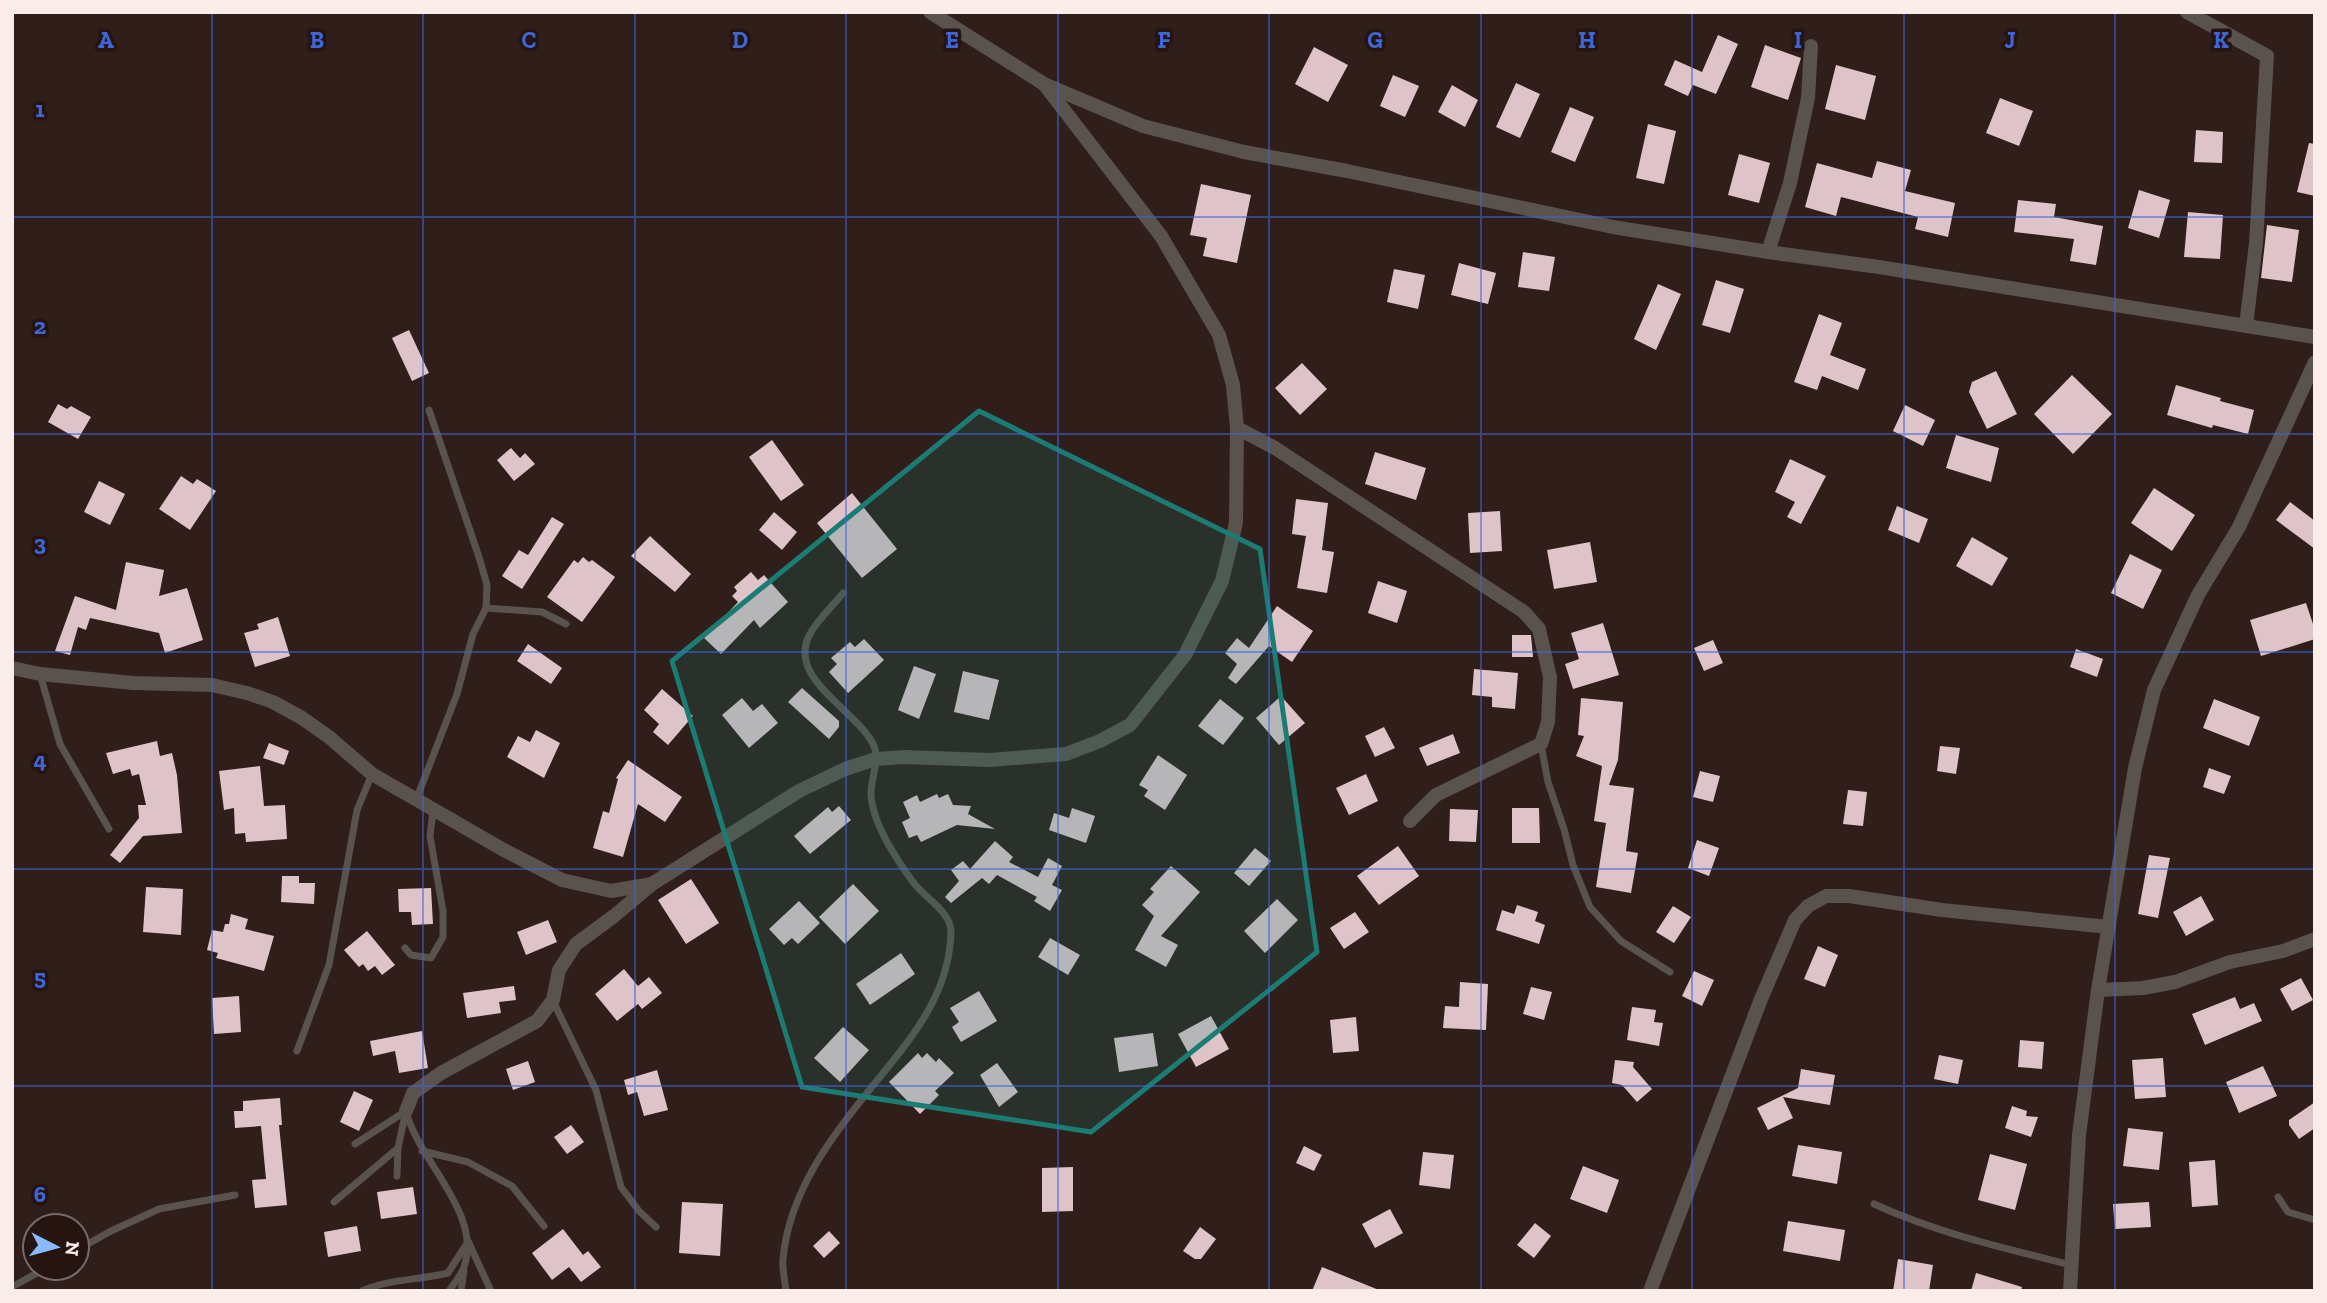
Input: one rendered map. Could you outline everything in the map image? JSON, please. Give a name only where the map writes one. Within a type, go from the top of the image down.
[{"type":"street","points":[[930,12],[1044,84],[1143,126],[1244,152],[1613,227],[2315,337]]},
{"type":"street","points":[[2187,12],[2267,56],[2256,243],[2246,326]]},
{"type":"street","points":[[1768,252],[1790,183],[1808,98],[1811,46]]},
{"type":"street","points":[[406,1111],[413,1093],[441,1073],[537,1021],[553,1000],[559,971],[576,944],[652,884],[799,791],[845,769],[876,759],[904,757],[989,760],[1066,754],[1100,741],[1130,725],[1185,655],[1222,581],[1236,523],[1237,428],[1233,385],[1219,335],[1161,236],[1044,84]]},
{"type":"street","points":[[2070,1291],[2079,1135],[2098,990],[2135,768],[2154,690],[2199,595],[2239,527],[2315,362]]},
{"type":"street","points":[[1237,428],[1275,448],[1476,578],[1524,612],[1539,629],[1550,677],[1548,722],[1541,744],[1436,795],[1410,821]]},
{"type":"street","points":[[12,668],[40,674],[133,683],[212,685],[247,693],[273,702],[302,718],[372,774],[415,801],[562,880],[611,891],[652,884]]},
{"type":"street","points":[[1650,1291],[1761,999],[1795,920],[1808,906],[1826,896],[1849,896],[1942,911],[2109,928]]},
{"type":"street","points":[[2098,990],[2143,988],[2175,982],[2230,962],[2283,951],[2315,939]]},
{"type":"lane","points":[[415,801],[457,694],[473,634],[486,608],[487,585],[480,557],[429,410]]},
{"type":"lane","points":[[786,1291],[783,1262],[796,1200],[821,1153],[868,1090],[916,1033],[934,1001],[948,961],[951,928],[944,915],[914,884],[875,817],[871,796],[876,759],[874,746],[844,709],[824,692],[808,670],[805,650],[810,634],[843,593]]},
{"type":"lane","points":[[486,608],[542,612],[566,624]]},
{"type":"lane","points":[[40,674],[60,744],[109,829]]},
{"type":"lane","points":[[1541,744],[1548,782],[1573,865],[1590,907],[1621,941],[1670,972]]},
{"type":"lane","points":[[297,1051],[329,965],[357,810],[372,774]]},
{"type":"lane","points":[[405,948],[411,956],[431,958],[443,937],[443,911],[430,835],[433,811]]},
{"type":"lane","points":[[553,1000],[596,1090],[621,1187],[639,1211],[656,1227]]},
{"type":"lane","points":[[355,1144],[406,1111]]},
{"type":"lane","points":[[397,1176],[398,1148],[406,1111]]},
{"type":"lane","points":[[406,1111],[410,1127],[422,1151],[440,1175],[460,1215],[468,1241],[492,1291]]},
{"type":"lane","points":[[334,1202],[398,1148]]},
{"type":"lane","points":[[422,1151],[468,1162],[512,1186],[544,1226]]},
{"type":"lane","points":[[91,1242],[159,1209],[234,1195]]},
{"type":"lane","points":[[2278,1198],[2288,1212],[2315,1220]]},
{"type":"lane","points":[[1874,1204],[1915,1223],[1963,1238],[2071,1265]]},
{"type":"lane","points":[[362,1291],[381,1282],[416,1280],[448,1273],[468,1241]]},
{"type":"lane","points":[[449,1291],[464,1268],[468,1241]]},
{"type":"lane","points":[[461,1291],[468,1241]]},
{"type":"highlighted area","points":[[979,411],[1260,549],[1317,952],[1091,1132],[802,1087],[672,661]]},
{"type":"building","points":[[1718,35],[1738,44],[1716,94],[1693,85],[1688,96],[1664,85],[1675,60],[1702,72]]},
{"type":"building","points":[[1765,45],[1801,58],[1788,100],[1751,87]]},
{"type":"building","points":[[1314,47],[1348,65],[1328,102],[1295,84]]},
{"type":"building","points":[[1836,65],[1876,76],[1865,120],[1825,109]]},
{"type":"building","points":[[1393,75],[1419,86],[1405,117],[1380,106]]},
{"type":"building","points":[[1516,83],[1540,94],[1520,138],[1496,127]]},
{"type":"building","points":[[1452,85],[1478,100],[1465,127],[1438,112]]},
{"type":"building","points":[[2000,98],[2033,111],[2019,146],[1986,133]]},
{"type":"building","points":[[1570,107],[1594,117],[1575,162],[1551,152]]},
{"type":"building","points":[[1648,124],[1676,131],[1664,184],[1636,178]]},
{"type":"building","points":[[2196,130],[2223,132],[2222,163],[2194,162]]},
{"type":"building","points":[[2309,143],[2315,144],[2315,196],[2297,192]]},
{"type":"building","points":[[1739,154],[1770,163],[1759,203],[1728,195]]},
{"type":"building","points":[[1877,161],[1911,170],[1905,191],[1955,203],[1948,237],[1915,229],[1918,217],[1841,197],[1836,216],[1805,207],[1817,163],[1872,178]]},
{"type":"building","points":[[1201,184],[1251,195],[1237,263],[1203,256],[1207,238],[1190,235]]},
{"type":"building","points":[[2139,190],[2170,200],[2159,238],[2128,228]]},
{"type":"building","points":[[2018,200],[2056,204],[2054,217],[2103,226],[2096,265],[2070,261],[2074,239],[2014,232]]},
{"type":"building","points":[[2188,212],[2223,215],[2220,259],[2184,257]]},
{"type":"building","points":[[2267,225],[2299,230],[2292,282],[2261,278]]},
{"type":"building","points":[[1523,252],[1555,257],[1549,291],[1518,287]]},
{"type":"building","points":[[1459,263],[1496,273],[1488,304],[1451,295]]},
{"type":"building","points":[[1394,269],[1425,275],[1418,309],[1387,302]]},
{"type":"building","points":[[1716,280],[1744,289],[1730,333],[1702,325]]},
{"type":"building","points":[[1658,284],[1681,294],[1656,350],[1634,339]]},
{"type":"building","points":[[1819,314],[1842,323],[1830,355],[1866,369],[1858,390],[1822,376],[1817,390],[1794,382]]},
{"type":"building","points":[[409,330],[429,373],[412,381],[392,338]]},
{"type":"building","points":[[1302,363],[1327,389],[1300,415],[1275,388]]},
{"type":"building","points":[[1996,371],[2017,414],[1987,429],[1969,392],[1972,382]]},
{"type":"building","points":[[2072,375],[2112,414],[2073,454],[2034,414]]},
{"type":"building","points":[[2176,385],[2254,410],[2248,434],[2213,425],[2212,428],[2167,415]]},
{"type":"building","points":[[58,404],[67,409],[71,406],[91,417],[78,439],[48,422]]},
{"type":"building","points":[[1905,405],[1935,420],[1923,446],[1893,431]]},
{"type":"building","points":[[1956,435],[1999,448],[1991,482],[1946,468]]},
{"type":"building","points":[[772,440],[804,485],[781,501],[749,457]]},
{"type":"building","points":[[511,448],[520,458],[525,453],[535,464],[514,481],[497,460]]},
{"type":"building","points":[[1375,452],[1426,468],[1416,500],[1365,484]]},
{"type":"building","points":[[1790,459],[1826,476],[1801,524],[1787,517],[1795,502],[1775,492]]},
{"type":"building","points":[[181,476],[193,484],[197,479],[216,491],[190,530],[159,509]]},
{"type":"building","points":[[99,481],[125,494],[110,525],[84,512]]},
{"type":"building","points":[[2154,488],[2195,515],[2172,551],[2131,523]]},
{"type":"building","points":[[852,493],[897,549],[862,578],[817,523]]},
{"type":"building","points":[[1296,499],[1328,503],[1322,550],[1334,552],[1327,593],[1297,588],[1306,536],[1292,534]]},
{"type":"building","points":[[2290,502],[2315,521],[2315,549],[2276,520]]},
{"type":"building","points":[[1897,506],[1928,519],[1919,543],[1888,530]]},
{"type":"building","points":[[1500,511],[1502,551],[1470,553],[1468,513]]},
{"type":"building","points":[[774,512],[797,532],[782,550],[759,530]]},
{"type":"building","points":[[552,517],[564,524],[522,589],[502,576],[519,550],[528,555]]},
{"type":"building","points":[[650,536],[691,574],[675,592],[631,556]]},
{"type":"building","points":[[1972,537],[2008,558],[1992,586],[1956,566]]},
{"type":"building","points":[[1590,542],[1597,582],[1554,589],[1547,550]]},
{"type":"building","points":[[2130,554],[2162,570],[2143,609],[2111,593]]},
{"type":"building","points":[[583,557],[589,562],[592,560],[615,577],[582,622],[547,597],[574,560],[578,563]]},
{"type":"building","points":[[126,562],[164,570],[159,596],[187,588],[203,640],[165,653],[159,633],[90,618],[86,630],[78,627],[70,655],[55,651],[75,596],[116,610]]},
{"type":"building","points":[[751,572],[758,580],[764,575],[788,602],[760,628],[754,620],[721,654],[704,638],[738,602],[732,596],[737,591],[734,587]]},
{"type":"building","points":[[1378,581],[1407,591],[1397,623],[1368,613]]},
{"type":"building","points":[[2306,603],[2315,630],[2315,639],[2261,656],[2250,620]]},
{"type":"building","points":[[1277,606],[1313,631],[1292,662],[1269,646],[1236,684],[1228,678],[1237,664],[1225,653],[1237,638],[1249,648]]},
{"type":"building","points":[[278,617],[290,656],[255,667],[244,633],[259,629],[257,624]]},
{"type":"building","points":[[1603,623],[1619,675],[1573,689],[1565,664],[1579,659],[1571,633]]},
{"type":"building","points":[[1512,635],[1531,635],[1533,657],[1512,657]]},
{"type":"building","points":[[864,639],[884,660],[848,693],[829,672],[837,664],[831,658],[850,642],[855,647]]},
{"type":"building","points":[[1713,640],[1723,663],[1704,671],[1694,648]]},
{"type":"building","points":[[528,644],[562,668],[551,684],[517,661]]},
{"type":"building","points":[[2076,649],[2103,659],[2097,677],[2070,667]]},
{"type":"building","points":[[914,666],[936,674],[919,719],[898,710]]},
{"type":"building","points":[[1474,669],[1518,673],[1515,709],[1492,707],[1492,697],[1472,695]]},
{"type":"building","points":[[963,671],[999,680],[989,720],[954,712]]},
{"type":"building","points":[[802,688],[839,721],[839,727],[829,739],[788,702]]},
{"type":"building","points":[[662,689],[693,716],[668,745],[653,732],[659,724],[644,710]]},
{"type":"building","points":[[1281,696],[1305,723],[1279,745],[1256,718]]},
{"type":"building","points":[[742,698],[753,711],[762,704],[778,723],[749,748],[722,715]]},
{"type":"building","points":[[1581,698],[1623,702],[1618,760],[1609,785],[1634,788],[1626,851],[1638,853],[1631,893],[1596,887],[1606,823],[1594,821],[1602,766],[1576,756],[1584,736],[1578,735]]},
{"type":"building","points":[[1220,699],[1244,718],[1223,745],[1198,726]]},
{"type":"building","points":[[2214,699],[2260,717],[2249,746],[2203,728]]},
{"type":"building","points":[[1384,727],[1395,748],[1375,757],[1365,736]]},
{"type":"building","points":[[536,730],[560,743],[544,778],[507,757],[518,736],[530,742]]},
{"type":"building","points":[[1453,734],[1460,753],[1427,766],[1419,748]]},
{"type":"building","points":[[157,741],[160,756],[172,753],[177,775],[182,833],[143,836],[120,863],[110,855],[139,818],[138,805],[146,805],[139,774],[132,776],[130,769],[113,774],[106,753]]},
{"type":"building","points":[[269,743],[289,751],[284,765],[263,758]]},
{"type":"building","points":[[1940,746],[1960,748],[1956,774],[1937,771]]},
{"type":"building","points":[[1158,755],[1187,775],[1165,810],[1144,796],[1148,790],[1139,785]]},
{"type":"building","points":[[628,760],[682,797],[665,822],[638,804],[623,857],[593,848],[603,811],[609,813],[618,779],[616,778]]},
{"type":"building","points":[[260,766],[264,806],[285,805],[287,839],[246,842],[245,833],[235,834],[234,808],[224,810],[219,771]]},
{"type":"building","points":[[2209,768],[2231,776],[2224,794],[2203,787]]},
{"type":"building","points":[[1700,771],[1720,776],[1713,802],[1693,797]]},
{"type":"building","points":[[1366,774],[1378,801],[1349,815],[1336,788]]},
{"type":"building","points":[[1848,790],[1867,792],[1863,826],[1843,824]]},
{"type":"building","points":[[937,794],[939,798],[948,794],[953,805],[971,806],[968,814],[995,829],[957,825],[921,842],[917,835],[909,838],[902,822],[910,818],[903,802],[917,795],[920,802]]},
{"type":"building","points":[[839,806],[851,820],[810,854],[794,836],[828,807],[832,812]]},
{"type":"building","points":[[1072,808],[1095,816],[1086,843],[1049,830],[1054,813],[1069,818]]},
{"type":"building","points":[[1512,808],[1539,808],[1540,843],[1512,843]]},
{"type":"building","points":[[1450,809],[1478,810],[1476,842],[1449,841]]},
{"type":"building","points":[[1697,840],[1719,848],[1709,876],[1688,868]]},
{"type":"building","points":[[995,841],[1013,857],[1009,862],[1038,877],[1048,858],[1062,866],[1052,885],[1062,890],[1050,911],[1034,901],[1037,897],[997,875],[989,884],[982,878],[951,903],[945,897],[959,881],[951,870],[963,861],[970,869]]},
{"type":"building","points":[[1398,846],[1419,876],[1379,905],[1357,876]]},
{"type":"building","points":[[1255,848],[1271,861],[1249,886],[1234,873]]},
{"type":"building","points":[[2149,855],[2170,858],[2158,918],[2138,914]]},
{"type":"building","points":[[1171,866],[1200,892],[1161,936],[1178,945],[1166,967],[1135,950],[1154,916],[1142,905],[1154,892],[1150,889]]},
{"type":"building","points":[[282,876],[299,876],[299,883],[315,883],[314,904],[281,902]]},
{"type":"building","points":[[691,879],[719,923],[686,944],[658,900]]},
{"type":"building","points":[[853,884],[879,911],[845,944],[819,917]]},
{"type":"building","points":[[146,887],[183,889],[181,935],[143,932]]},
{"type":"building","points":[[431,888],[433,924],[412,925],[411,912],[399,912],[398,889]]},
{"type":"building","points":[[2201,896],[2214,920],[2186,936],[2173,912]]},
{"type":"building","points":[[1277,899],[1298,920],[1265,953],[1244,931]]},
{"type":"building","points":[[799,901],[820,923],[798,944],[792,938],[784,945],[769,929]]},
{"type":"building","points":[[1517,905],[1538,912],[1535,921],[1545,925],[1539,944],[1496,930],[1502,910],[1514,914]]},
{"type":"building","points":[[1673,906],[1691,917],[1674,943],[1656,932]]},
{"type":"building","points":[[1355,912],[1369,932],[1344,949],[1330,928]]},
{"type":"building","points":[[231,914],[248,919],[245,929],[274,936],[264,971],[216,958],[218,953],[207,950],[212,930],[223,932],[225,924],[229,924]]},
{"type":"building","points":[[548,920],[557,942],[526,955],[517,932]]},
{"type":"building","points":[[367,931],[395,965],[382,975],[375,966],[368,971],[363,964],[359,967],[344,950]]},
{"type":"building","points":[[1050,938],[1080,955],[1068,975],[1038,957]]},
{"type":"building","points":[[1818,946],[1838,955],[1825,987],[1804,979]]},
{"type":"building","points":[[901,953],[915,974],[870,1005],[856,984]]},
{"type":"building","points":[[624,969],[638,986],[649,977],[662,993],[642,1009],[638,1004],[617,1021],[595,994]]},
{"type":"building","points":[[1694,971],[1714,980],[1702,1006],[1682,996]]},
{"type":"building","points":[[2301,978],[2313,1000],[2292,1011],[2280,989]]},
{"type":"building","points":[[1460,982],[1488,984],[1486,1030],[1443,1028],[1445,1006],[1459,1007]]},
{"type":"building","points":[[514,986],[516,1000],[499,1002],[501,1013],[467,1018],[463,993]]},
{"type":"building","points":[[1531,987],[1552,992],[1544,1020],[1523,1014]]},
{"type":"building","points":[[979,991],[997,1021],[961,1042],[952,1027],[959,1022],[950,1008]]},
{"type":"building","points":[[239,996],[241,1032],[214,1034],[212,998]]},
{"type":"building","points":[[2235,997],[2240,1009],[2254,1003],[2262,1021],[2205,1045],[2192,1014]]},
{"type":"building","points":[[1632,1007],[1656,1010],[1654,1022],[1663,1023],[1659,1046],[1627,1040]]},
{"type":"building","points":[[1211,1016],[1229,1049],[1196,1067],[1178,1034]]},
{"type":"building","points":[[1356,1017],[1359,1051],[1333,1053],[1330,1020]]},
{"type":"building","points":[[843,1027],[869,1050],[840,1082],[814,1058]]},
{"type":"building","points":[[422,1031],[428,1068],[399,1073],[395,1051],[373,1056],[370,1041]]},
{"type":"building","points":[[1153,1033],[1158,1066],[1119,1072],[1114,1038]]},
{"type":"building","points":[[2020,1040],[2044,1042],[2042,1069],[2018,1067]]},
{"type":"building","points":[[918,1053],[922,1058],[927,1053],[936,1062],[939,1058],[954,1073],[935,1091],[939,1095],[920,1114],[889,1082]]},
{"type":"building","points":[[1939,1055],[1963,1060],[1958,1084],[1934,1079]]},
{"type":"building","points":[[2163,1058],[2166,1097],[2135,1099],[2132,1060]]},
{"type":"building","points":[[1615,1060],[1634,1062],[1633,1067],[1652,1089],[1637,1102],[1622,1085],[1612,1083]]},
{"type":"building","points":[[528,1061],[535,1082],[513,1090],[506,1069]]},
{"type":"building","points":[[997,1063],[1018,1092],[999,1107],[980,1075]]},
{"type":"building","points":[[2263,1066],[2277,1096],[2239,1113],[2226,1082]]},
{"type":"building","points":[[1801,1069],[1835,1075],[1830,1105],[1783,1097],[1793,1118],[1768,1130],[1757,1108],[1798,1088]]},
{"type":"building","points":[[657,1070],[668,1110],[644,1116],[637,1092],[628,1095],[624,1080]]},
{"type":"building","points":[[354,1091],[373,1100],[359,1131],[340,1122]]},
{"type":"building","points":[[280,1098],[282,1125],[279,1125],[287,1205],[255,1208],[252,1180],[266,1179],[261,1126],[235,1128],[234,1111],[243,1111],[243,1101]]},
{"type":"building","points":[[2315,1102],[2315,1128],[2299,1139],[2289,1125],[2289,1120]]},
{"type":"building","points":[[2012,1106],[2027,1111],[2026,1116],[2038,1117],[2031,1137],[2005,1128]]},
{"type":"building","points":[[571,1125],[584,1142],[567,1154],[554,1137]]},
{"type":"building","points":[[2128,1128],[2163,1132],[2159,1170],[2123,1166]]},
{"type":"building","points":[[1798,1145],[1842,1152],[1837,1184],[1792,1176]]},
{"type":"building","points":[[1304,1146],[1322,1155],[1314,1171],[1296,1163]]},
{"type":"building","points":[[1423,1152],[1454,1155],[1450,1189],[1419,1185]]},
{"type":"building","points":[[1990,1154],[2027,1164],[2015,1210],[1978,1200]]},
{"type":"building","points":[[2215,1160],[2218,1205],[2192,1207],[2189,1162]]},
{"type":"building","points":[[1583,1166],[1619,1180],[1607,1213],[1570,1199]]},
{"type":"building","points":[[1073,1167],[1073,1211],[1042,1212],[1042,1168]]},
{"type":"building","points":[[413,1187],[417,1214],[381,1219],[377,1192]]},
{"type":"building","points":[[682,1202],[723,1204],[720,1256],[679,1253]]},
{"type":"building","points":[[2149,1202],[2151,1227],[2115,1229],[2113,1204]]},
{"type":"building","points":[[1390,1209],[1403,1233],[1375,1248],[1362,1224]]},
{"type":"building","points":[[1788,1221],[1845,1230],[1840,1261],[1783,1251]]},
{"type":"building","points":[[1535,1223],[1551,1236],[1534,1258],[1517,1245]]},
{"type":"building","points":[[357,1226],[361,1251],[328,1257],[324,1232]]},
{"type":"building","points":[[1200,1227],[1216,1239],[1201,1259],[1195,1259],[1183,1251]]},
{"type":"building","points":[[563,1229],[583,1255],[588,1251],[601,1267],[581,1282],[569,1267],[552,1280],[532,1253]]},
{"type":"building","points":[[829,1231],[840,1243],[824,1258],[813,1246]]},
{"type":"building","points":[[1898,1259],[1933,1265],[1929,1291],[1893,1291]]},
{"type":"building","points":[[1322,1267],[1379,1290],[1379,1291],[1312,1291]]},
{"type":"building","points":[[1976,1273],[2022,1287],[2021,1291],[1971,1291]]}]
